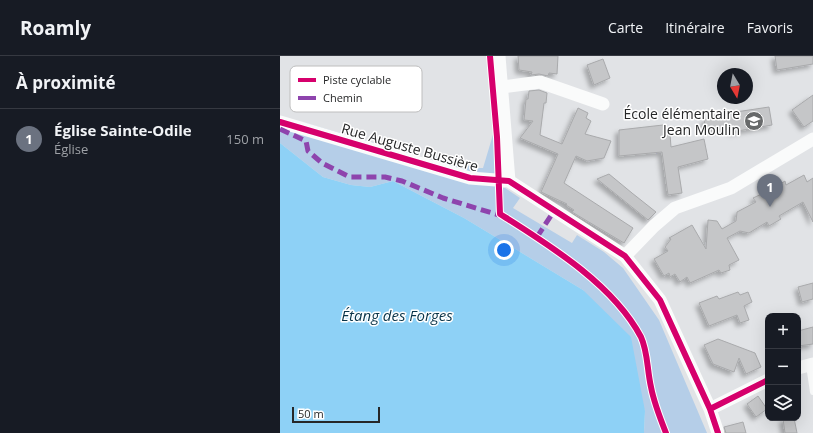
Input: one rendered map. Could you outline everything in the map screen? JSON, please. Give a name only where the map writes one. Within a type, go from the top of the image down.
[{"type":"street","points":[[499,56],[508,181]]},
{"type":"street","points":[[502,86],[540,82],[603,104]]},
{"type":"street","name":"Rue Auguste Bussière","points":[[280,122],[470,178],[508,181],[625,256],[660,300],[710,409],[718,433]]},
{"type":"street","points":[[625,256],[654,226],[675,208],[731,188],[813,139]]},
{"type":"street","points":[[710,409],[765,382]]},
{"type":"lane","points":[[806,366],[813,392]]},
{"type":"shaded area","points":[[280,118],[309,124],[410,153],[409,155],[431,162],[433,156],[477,168],[483,168],[495,128],[495,188],[505,188],[520,198],[513,208],[572,243],[577,235],[604,252],[623,268],[659,320],[707,433],[644,433],[645,411],[583,290],[464,218],[393,181],[370,187],[351,185],[323,177],[280,143]]},
{"type":"water","name":"Étang des Forges","points":[[280,143],[323,177],[351,185],[370,187],[393,181],[464,218],[583,290],[631,337],[645,411],[644,433],[280,433]]},
{"type":"building","points":[[518,56],[558,56],[557,74],[549,73],[548,76],[539,74],[531,75],[532,72],[519,70]]},
{"type":"building","points":[[775,56],[813,56],[813,64],[777,70]]},
{"type":"building","points":[[603,59],[610,78],[594,85],[587,65]]},
{"type":"building","points":[[539,90],[547,93],[546,103],[544,103],[540,135],[562,144],[578,108],[588,113],[586,118],[591,121],[585,134],[611,141],[604,158],[587,161],[576,156],[564,183],[633,228],[624,243],[572,212],[574,210],[566,205],[567,204],[541,192],[558,154],[520,138],[533,121],[524,120],[526,99],[528,99],[529,91]]},
{"type":"building","points":[[813,95],[813,121],[804,127],[792,110]]},
{"type":"building","points":[[769,107],[772,125],[732,132],[731,127],[706,129],[704,120],[710,119],[709,116]]},
{"type":"building","points":[[663,125],[664,135],[670,134],[671,147],[704,139],[708,159],[678,167],[682,193],[668,195],[662,152],[619,156],[619,130]]},
{"type":"building","points":[[609,174],[656,212],[648,220],[597,179]]},
{"type":"building","points":[[804,175],[807,182],[813,178],[813,222],[803,202],[779,216],[781,219],[769,226],[767,222],[749,233],[740,231],[727,238],[739,260],[729,265],[730,270],[721,273],[719,270],[690,283],[687,277],[680,282],[675,274],[670,277],[669,273],[664,276],[654,259],[668,251],[665,247],[671,239],[669,238],[692,225],[706,249],[708,220],[717,221],[722,229],[736,221],[737,212],[756,202],[753,198],[766,193],[785,181],[786,185]]},
{"type":"building","points":[[813,283],[813,299],[802,302],[798,287]]},
{"type":"building","points":[[738,292],[740,295],[748,292],[752,302],[744,306],[749,320],[740,323],[737,315],[709,326],[699,303],[717,296],[719,299]]},
{"type":"building","points":[[813,327],[813,344],[801,346],[801,330]]},
{"type":"building","points":[[718,339],[755,353],[761,367],[746,374],[739,358],[734,372],[713,364],[704,345]]},
{"type":"building","points":[[758,396],[765,406],[765,410],[756,417],[747,404]]},
{"type":"building","points":[[783,421],[795,421],[797,433],[785,433]]},
{"type":"building","points":[[743,422],[746,433],[726,433],[724,427]]},
{"type":"marked path","points":[[280,129],[306,141],[308,151],[322,163],[350,177],[385,177],[402,181],[443,198],[502,216]]},
{"type":"marked path","points":[[537,237],[554,211]]},
{"type":"cycle path","points":[[490,56],[497,137],[500,214],[539,239],[578,267],[597,283],[629,318],[643,343],[652,393],[666,433]]},
{"type":"cycle path","points":[[280,122],[470,178],[509,181],[625,256],[660,300],[710,409],[718,433]]},
{"type":"cycle path","points":[[710,409],[765,382]]},
{"type":"place","name":"École élémentaire Jean Moulin","points":[[754,121]]},
{"type":"place","name":"Église Sainte-Odile","points":[[770,207]]}]
